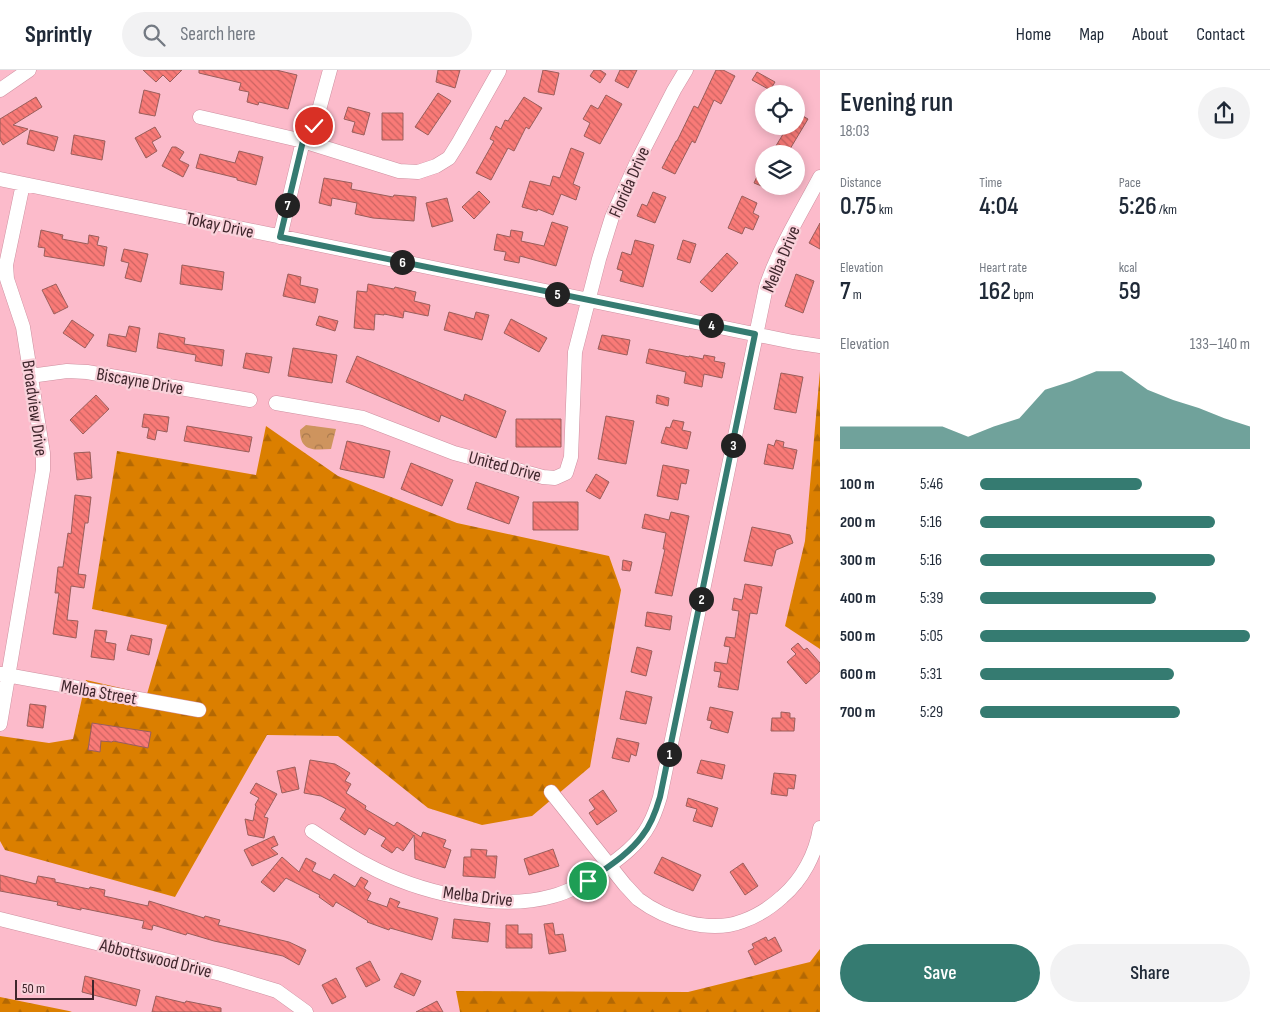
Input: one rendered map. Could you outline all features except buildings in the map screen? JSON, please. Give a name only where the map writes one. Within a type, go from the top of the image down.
[{"type":"street","points":[[0,90],[29,70]]},
{"type":"street","points":[[280,237],[303,141],[314,126],[330,70]]},
{"type":"street","name":"Florida Drive","points":[[589,300],[599,259],[620,197],[686,70]]},
{"type":"street","points":[[200,117],[303,141],[398,171],[418,172],[436,166],[449,158],[499,71]]},
{"type":"street","name":"Melba Drive","points":[[312,831],[367,865],[403,882],[468,898],[507,902],[532,901],[571,890],[588,881],[610,865],[642,837],[660,797],[766,287],[782,249],[820,177]]},
{"type":"street","name":"Tokay Drive","points":[[0,179],[820,346]]},
{"type":"street","name":"Broadview Drive","points":[[0,724],[4,675],[43,470],[43,453],[23,327],[6,279],[6,265],[23,184]]},
{"type":"street","name":"United Drive","points":[[276,403],[363,418],[454,453],[543,477],[555,478],[566,473],[571,457],[576,352],[589,300]]},
{"type":"street","name":"Biscayne Drive","points":[[30,376],[67,371],[87,372],[250,400]]},
{"type":"street","name":"Melba Street","points":[[4,675],[199,710]]},
{"type":"street","points":[[552,792],[637,898],[669,917],[706,926],[742,922],[773,905],[800,878],[815,848],[820,828]]},
{"type":"street","name":"Abbottswood Drive","points":[[0,919],[222,974],[277,991],[306,1012]]},
{"type":"green space","points":[[820,371],[820,649],[785,626],[805,541]]},
{"type":"green space","points":[[306,425],[336,429],[331,449],[319,450],[305,446],[302,442],[300,430]]},
{"type":"green space","points":[[266,426],[338,476],[457,523],[609,556],[621,590],[590,767],[532,816],[482,825],[428,808],[338,736],[267,735],[175,897],[5,850],[0,841],[0,736],[49,743],[73,739],[86,680],[147,694],[167,625],[92,609],[117,451],[256,475]]},
{"type":"green space","points":[[820,949],[820,1012],[460,1012],[456,991],[688,992],[810,962]]},
{"type":"green space","points":[[0,997],[69,1011],[72,1012],[0,1012]]},
{"type":"route","points":[[314,126],[303,141],[280,237],[755,334],[660,797],[656,810],[642,837],[631,848],[588,881]]}]
